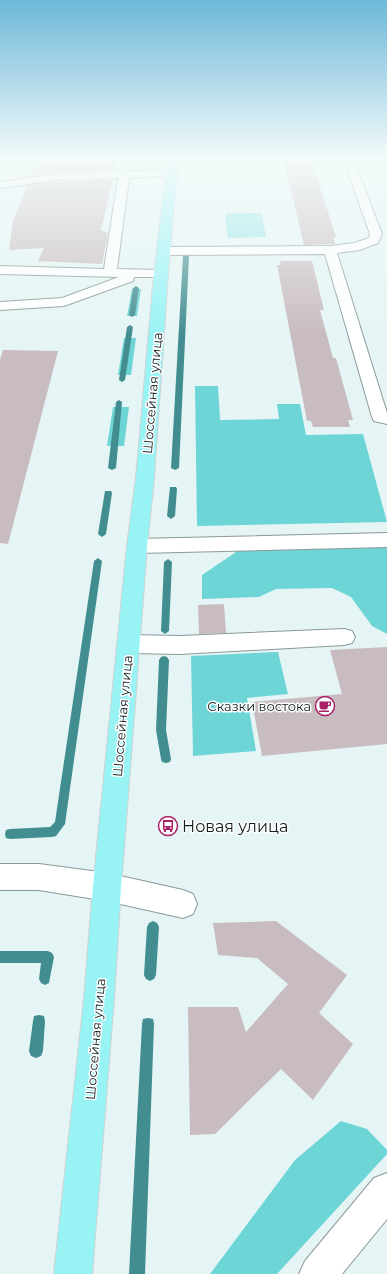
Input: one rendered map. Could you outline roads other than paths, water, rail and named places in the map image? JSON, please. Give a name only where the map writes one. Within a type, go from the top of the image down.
[{"type":"main road","name":"Шоссейная улица","points":[[73,1274],[99,999],[128,644],[146,463],[156,266],[164,217]]},
{"type":"street","points":[[110,273],[118,217]]},
{"type":"street","points":[[0,270],[110,273],[156,266],[356,247],[374,240],[376,234],[370,217]]},
{"type":"street","points":[[330,250],[380,417],[387,419]]},
{"type":"street","points":[[0,306],[64,302],[156,266]]},
{"type":"street","points":[[137,546],[387,540]]},
{"type":"street","points":[[128,644],[180,644],[344,637]]},
{"type":"street","points":[[0,877],[39,877],[107,887],[183,904]]},
{"type":"street","points":[[318,1274],[387,1191]]},
{"type":"waterway","points":[[175,468],[186,256]]},
{"type":"waterway","points":[[132,315],[136,288]]},
{"type":"waterway","points":[[122,380],[130,327]]},
{"type":"waterway","points":[[112,468],[119,402]]},
{"type":"waterway","points":[[171,516],[173,489]]},
{"type":"waterway","points":[[102,534],[108,493]]},
{"type":"waterway","points":[[10,834],[52,832],[60,824],[98,561]]},
{"type":"waterway","points":[[165,631],[168,562]]},
{"type":"waterway","points":[[164,660],[161,730],[166,759]]},
{"type":"waterway","points":[[150,975],[153,927]]},
{"type":"waterway","points":[[0,957],[48,957],[45,979]]},
{"type":"waterway","points":[[36,1051],[39,1021]]},
{"type":"waterway","points":[[137,1274],[148,1024]]},
{"type":"place","name":"Сказки востока","points":[[325,706]]},
{"type":"place","name":"Новая улица","points":[[168,826]]}]
